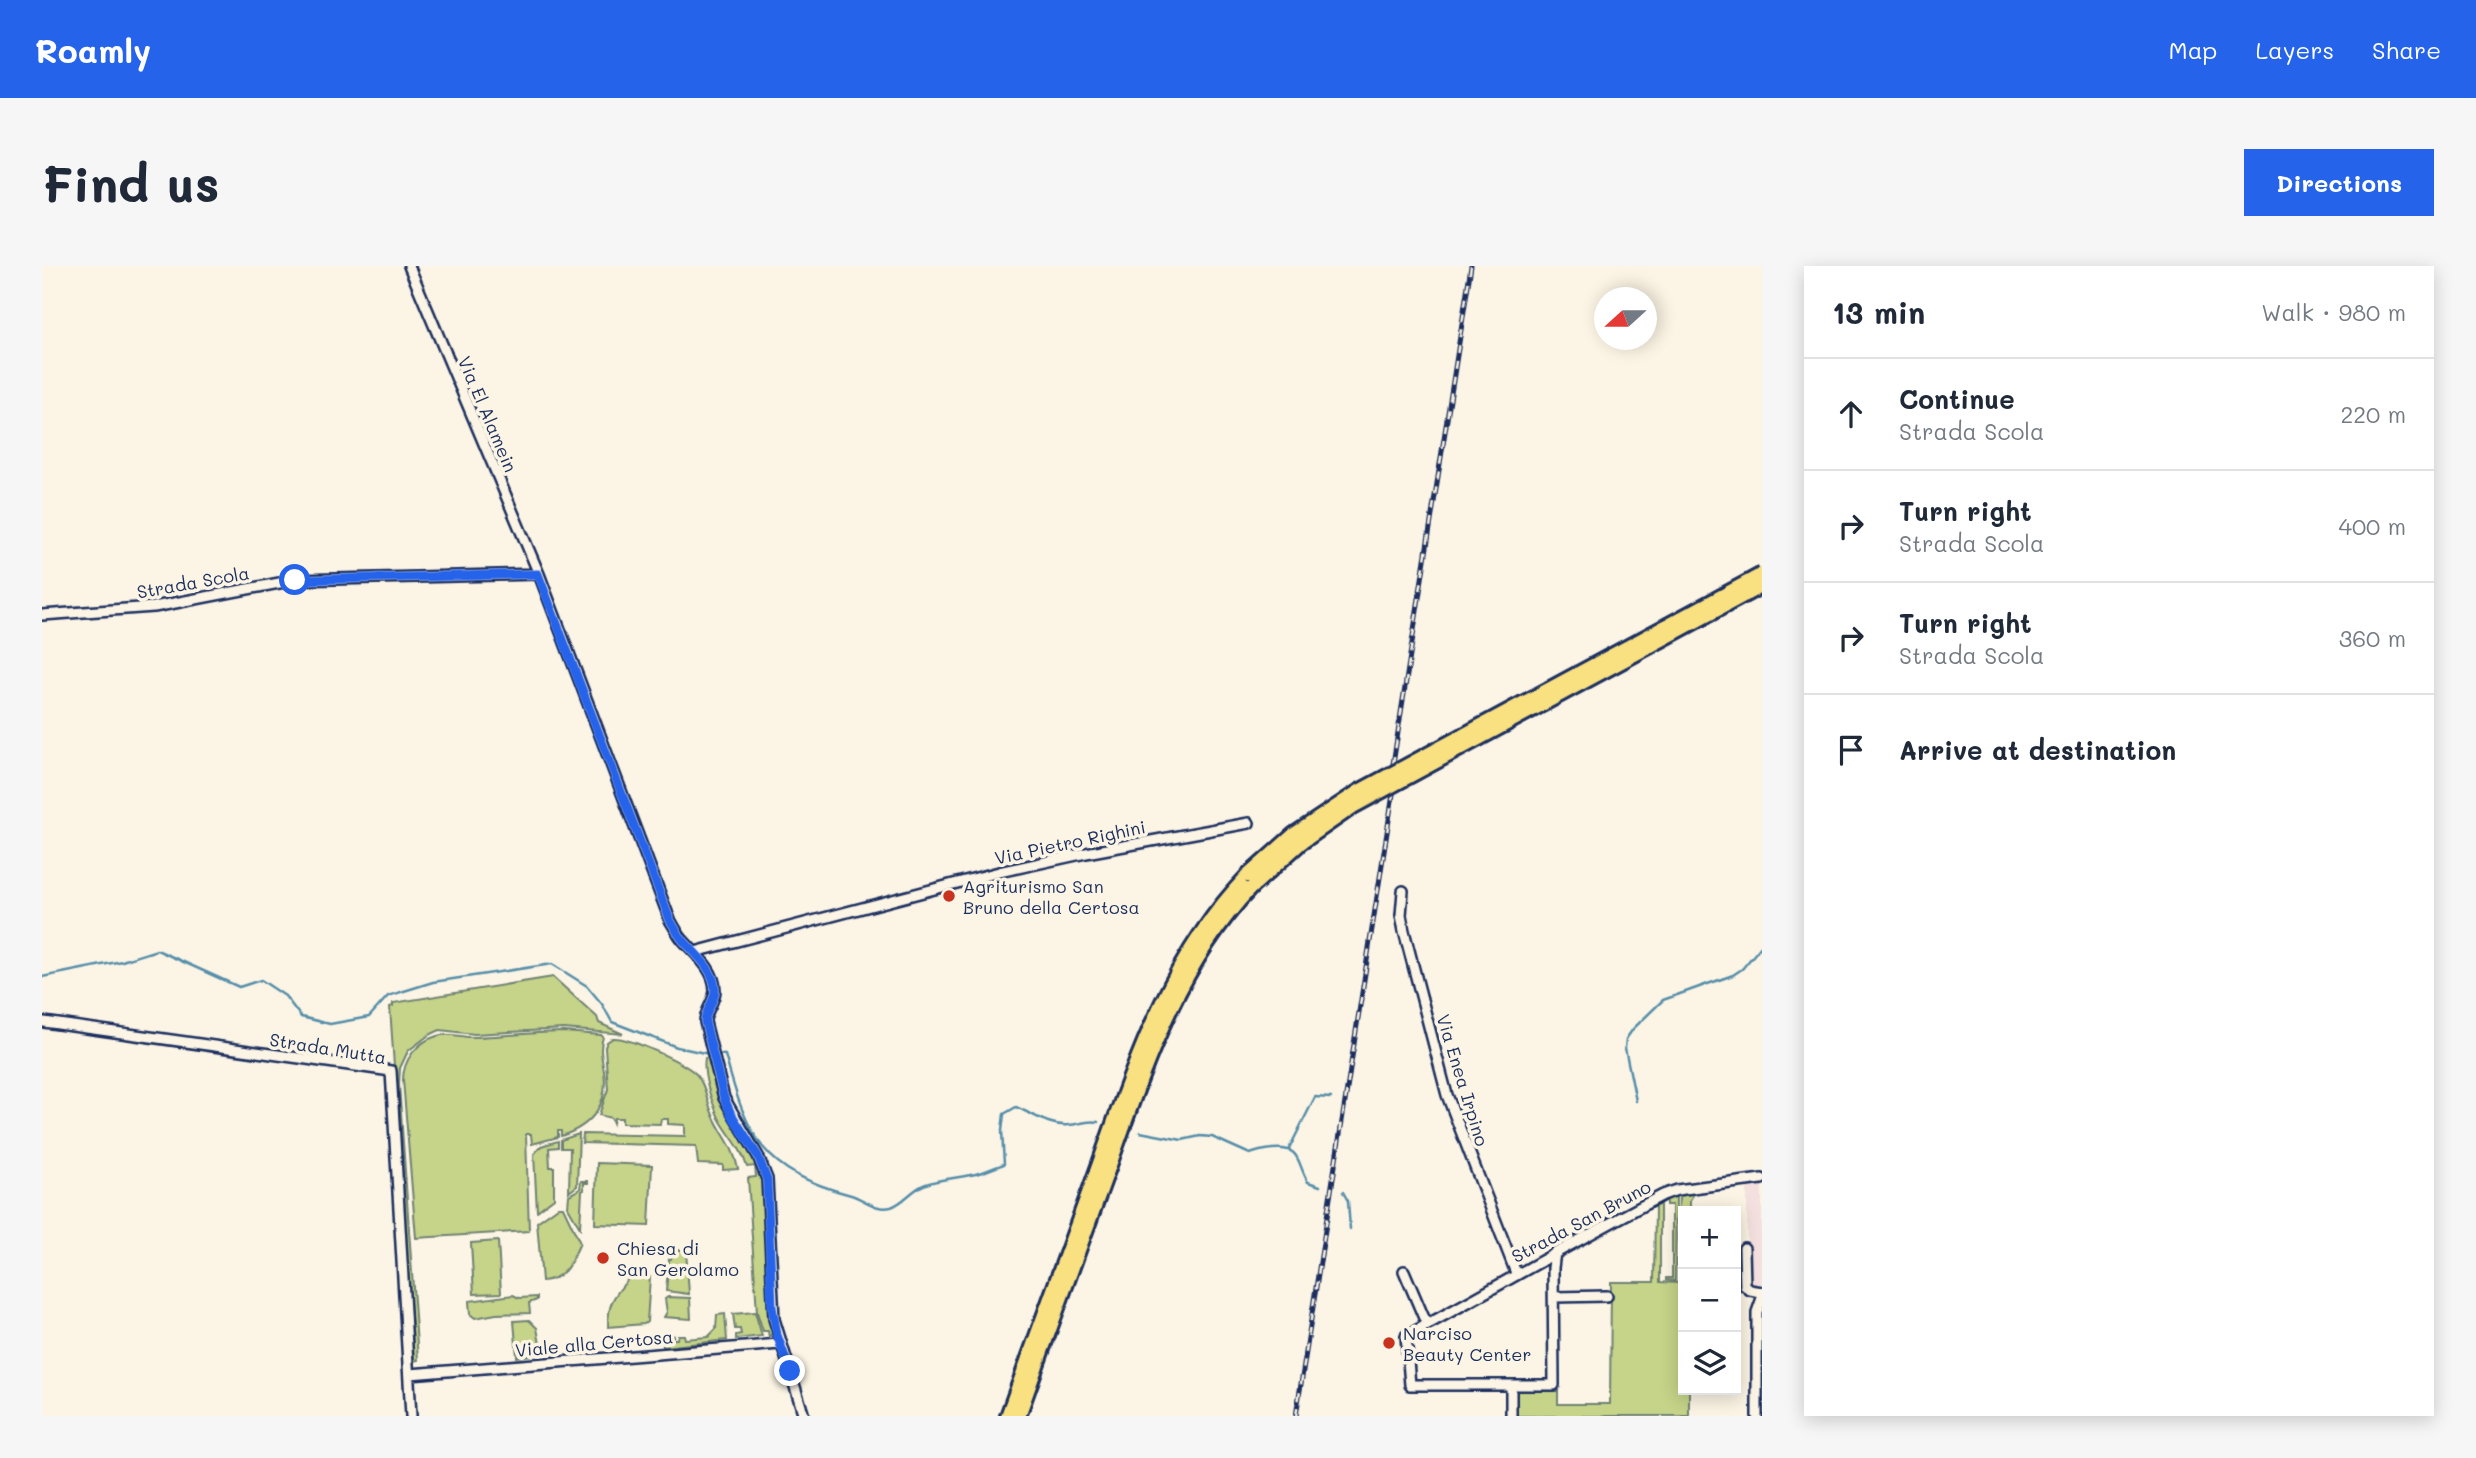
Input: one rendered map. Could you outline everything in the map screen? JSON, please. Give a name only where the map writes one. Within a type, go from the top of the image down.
[{"type":"highway","points":[[1019,1416],[1163,1023],[1199,953],[1249,882],[1294,834],[1359,791],[1762,574]]},
{"type":"highway","points":[[1007,1416],[1156,1012],[1193,943],[1216,911],[1249,882],[1353,807],[1762,586]]},
{"type":"street","name":"Via El Alamein","points":[[409,266],[538,574]]},
{"type":"street","name":"Strada Scola","points":[[42,615],[153,607],[295,580],[538,574]]},
{"type":"street","points":[[538,574],[670,920],[682,939],[695,952],[715,987],[715,996],[705,1013],[710,1044],[729,1108],[758,1156],[767,1180],[774,1319],[804,1416]]},
{"type":"street","name":"Via Pietro Righini","points":[[695,952],[999,872],[1249,823]]},
{"type":"street","name":"Via Enea Irpino","points":[[1403,891],[1402,923],[1447,1095],[1516,1273]]},
{"type":"street","name":"Strada Mutta","points":[[44,1022],[391,1071],[411,1416]]},
{"type":"street","name":"Strada San Bruno","points":[[1511,1385],[1410,1385],[1406,1336],[1516,1273],[1677,1189],[1762,1179]]},
{"type":"street","points":[[1744,1248],[1745,1286],[1750,1290],[1762,1292]]},
{"type":"street","points":[[1511,1416],[1511,1385],[1554,1385],[1555,1252]]},
{"type":"street","points":[[1404,1271],[1427,1325]]},
{"type":"street","points":[[1554,1297],[1607,1296]]},
{"type":"street","points":[[1756,1416],[1757,1315],[1762,1298]]},
{"type":"street","name":"Viale alla Certosa","points":[[410,1374],[780,1344]]},
{"type":"shaded area","points":[[1762,1182],[1762,1287],[1754,1288],[1750,1287],[1747,1280],[1747,1184]]},
{"type":"green space","points":[[553,977],[597,1017],[599,1023],[623,1034],[564,1029],[474,1034],[440,1030],[408,1051],[400,1068],[418,1360],[414,1361],[390,1007],[393,1003]]},
{"type":"green space","points":[[564,1032],[603,1037],[601,1050],[604,1094],[590,1120],[572,1132],[561,1136],[561,1131],[558,1131],[558,1137],[532,1144],[531,1134],[526,1134],[529,1231],[416,1238],[403,1080],[412,1053],[423,1043],[441,1035],[482,1037]]},
{"type":"green space","points":[[613,1038],[657,1052],[697,1075],[738,1169],[723,1170],[723,1165],[698,1164],[696,1146],[582,1143],[583,1134],[685,1136],[685,1125],[668,1124],[668,1119],[661,1119],[660,1124],[622,1123],[622,1118],[614,1118],[613,1123],[611,1118],[599,1115],[608,1089],[605,1047]]},
{"type":"green space","points":[[710,1057],[723,1103],[756,1157],[763,1176],[768,1290],[773,1331],[769,1338],[768,1331],[763,1331],[757,1312],[748,1178],[756,1177],[755,1166],[747,1167],[716,1112],[705,1073],[705,1058]]},
{"type":"green space","points":[[579,1134],[577,1186],[569,1192],[570,1148],[561,1148],[561,1140]]},
{"type":"green space","points":[[558,1141],[558,1147],[549,1148],[550,1167],[554,1167],[554,1198],[537,1211],[534,1154],[541,1146]]},
{"type":"green space","points":[[597,1163],[652,1165],[649,1226],[595,1224]]},
{"type":"green space","points":[[581,1181],[588,1183],[584,1183],[582,1191],[580,1228],[568,1207],[569,1195],[580,1189]]},
{"type":"green space","points":[[1695,1192],[1690,1206],[1679,1206],[1679,1194]]},
{"type":"green space","points":[[1676,1195],[1675,1281],[1666,1280],[1672,1278],[1672,1205],[1666,1205],[1666,1201]]},
{"type":"green space","points":[[1660,1205],[1660,1282],[1678,1283],[1678,1395],[1689,1395],[1689,1416],[1513,1416],[1513,1391],[1558,1391],[1558,1404],[1610,1404],[1611,1282],[1654,1282],[1655,1206]]},
{"type":"green space","points":[[558,1207],[563,1207],[580,1243],[562,1273],[542,1281],[537,1222]]},
{"type":"green space","points":[[498,1241],[501,1293],[474,1294],[471,1243]]},
{"type":"green space","points":[[672,1250],[686,1250],[689,1294],[666,1291]]},
{"type":"green space","points":[[633,1276],[650,1277],[647,1322],[608,1327],[613,1300]]},
{"type":"green space","points":[[513,1295],[519,1298],[537,1297],[537,1300],[529,1303],[530,1313],[475,1318],[470,1314],[469,1301]]},
{"type":"green space","points":[[690,1298],[691,1319],[664,1317],[667,1312],[665,1299]]},
{"type":"green space","points":[[755,1312],[762,1336],[736,1339],[736,1335],[741,1334],[740,1329],[735,1329],[733,1314]]},
{"type":"green space","points":[[725,1314],[727,1340],[663,1347],[663,1335],[673,1335],[673,1339],[677,1339],[678,1335],[684,1335],[685,1339],[708,1337],[716,1329],[717,1315]]},
{"type":"green space","points":[[529,1320],[537,1328],[540,1344],[532,1345],[533,1355],[517,1357],[514,1321]]},
{"type":"waterway","points":[[1636,1101],[1625,1048],[1626,1039],[1633,1029],[1663,1000],[1733,975],[1742,969],[1762,945]]},
{"type":"waterway","points":[[42,977],[122,961],[157,950],[239,987],[261,980],[285,996],[301,1017],[330,1024],[369,1017],[388,996],[433,982],[552,964],[587,986],[612,1022],[677,1047],[709,1054]]},
{"type":"waterway","points":[[716,1054],[725,1055],[733,1084],[752,1130],[763,1147],[778,1162],[821,1186],[880,1207],[896,1205],[926,1184],[973,1175],[1004,1164],[1004,1114],[1016,1107],[1055,1124],[1098,1122]]},
{"type":"waterway","points":[[1289,1149],[1315,1097],[1331,1098]]},
{"type":"waterway","points":[[1140,1132],[1182,1140],[1200,1136],[1212,1137],[1250,1154],[1272,1149],[1289,1150],[1297,1157],[1308,1182],[1320,1186]]},
{"type":"waterway","points":[[1343,1192],[1348,1201],[1350,1229]]},
{"type":"railway","points":[[1393,764],[1471,266]]},
{"type":"railway","points":[[1296,1416],[1393,794]]},
{"type":"place","name":"Agriturismo San Bruno della Certosa","points":[[949,896]]},
{"type":"place","name":"Chiesa di San Gerolamo","points":[[603,1258]]},
{"type":"place","name":"Narciso Beauty Center","points":[[1389,1343]]},
{"type":"route","points":[[295,580],[538,574],[670,920],[705,966],[715,987],[715,996],[705,1013],[705,1022],[724,1098],[758,1156],[767,1180],[772,1307],[777,1335],[790,1371]]}]
